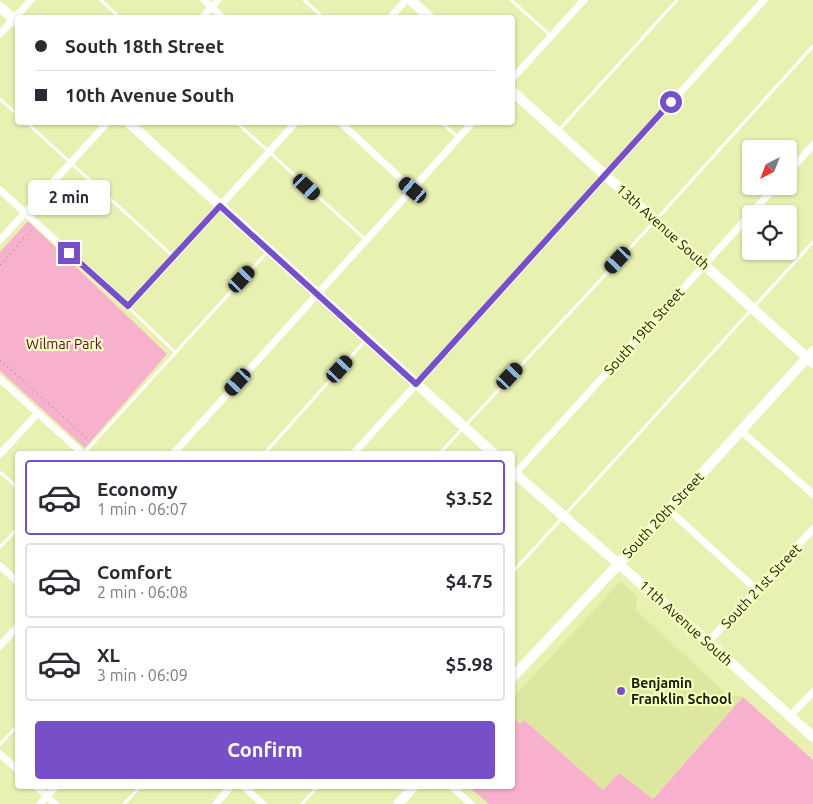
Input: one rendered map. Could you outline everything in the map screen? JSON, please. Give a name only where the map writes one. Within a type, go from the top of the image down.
[{"type":"street","points":[[20,15],[31,0]]},
{"type":"street","points":[[204,0],[220,15]]},
{"type":"street","points":[[205,15],[218,0]]},
{"type":"street","points":[[393,15],[406,0]]},
{"type":"street","points":[[411,0],[427,15]]},
{"type":"street","points":[[515,77],[584,0]]},
{"type":"street","points":[[356,451],[764,0]]},
{"type":"street","points":[[0,7],[15,21],[0,34]]},
{"type":"street","name":"13th Avenue South","points":[[515,94],[753,309],[811,357]]},
{"type":"street","points":[[0,240],[105,125]]},
{"type":"street","points":[[131,125],[491,451]]},
{"type":"street","points":[[0,190],[128,306],[293,125]]},
{"type":"street","points":[[343,125],[413,190]]},
{"type":"street","points":[[176,451],[471,125]]},
{"type":"street","points":[[798,162],[813,145]]},
{"type":"street","name":"South 19th Street","points":[[515,471],[768,195]]},
{"type":"street","name":"South 20th Street","points":[[515,675],[811,357]]},
{"type":"street","points":[[0,379],[80,451]]},
{"type":"street","points":[[0,454],[38,413]]},
{"type":"street","points":[[741,431],[813,494]]},
{"type":"street","name":"11th Avenue South","points":[[515,475],[708,642],[813,737]]},
{"type":"street","points":[[669,510],[757,590]]},
{"type":"street","name":"South 21st Street","points":[[708,642],[813,529]]},
{"type":"street","points":[[0,566],[15,579]]},
{"type":"street","points":[[0,646],[15,629]]},
{"type":"street","points":[[790,716],[813,692]]},
{"type":"street","points":[[0,754],[15,767]]},
{"type":"street","points":[[39,789],[55,804]]},
{"type":"street","points":[[40,804],[53,789]]},
{"type":"street","points":[[216,804],[228,789]]},
{"type":"street","points":[[246,789],[262,804]]},
{"type":"street","points":[[398,804],[411,789]]},
{"type":"street","points":[[454,789],[471,804]]},
{"type":"lane","points":[[101,0],[117,15]]},
{"type":"lane","points":[[304,0],[321,15]]},
{"type":"lane","points":[[511,0],[551,36]]},
{"type":"lane","points":[[557,132],[677,0]]},
{"type":"lane","points":[[442,451],[813,46]]},
{"type":"lane","points":[[0,99],[15,112]]},
{"type":"lane","points":[[29,125],[174,257]]},
{"type":"lane","points":[[239,125],[366,241]]},
{"type":"lane","points":[[444,125],[459,138]]},
{"type":"lane","points":[[515,570],[813,242]]},
{"type":"lane","points":[[86,451],[268,250]]},
{"type":"lane","points":[[128,306],[175,352]]},
{"type":"lane","points":[[267,451],[367,339]]},
{"type":"lane","points":[[0,472],[15,485]]},
{"type":"lane","points":[[0,547],[15,531]]},
{"type":"lane","points":[[0,744],[15,728]]},
{"type":"lane","points":[[124,804],[138,789]]},
{"type":"lane","points":[[302,804],[315,789]]},
{"type":"path","points":[[0,264],[34,227]]},
{"type":"path","points":[[0,360],[91,442]]},
{"type":"shaded area","name":"Benjamin Franklin School","points":[[621,581],[637,596],[636,610],[726,694],[743,697],[652,799],[619,773],[603,791],[524,720],[520,724],[515,719],[515,696]]},
{"type":"green space","name":"Wilmar Park","points":[[28,221],[167,354],[85,448],[0,371],[0,252]]},
{"type":"green space","points":[[743,697],[813,760],[813,804],[489,804],[472,789],[515,789],[515,719],[520,724],[524,720],[603,790],[619,773],[653,799]]},
{"type":"place","name":"Benjamin Franklin School","points":[[621,691]]},
{"type":"route","points":[[69,253],[128,306],[220,206],[416,384],[671,102]]}]
